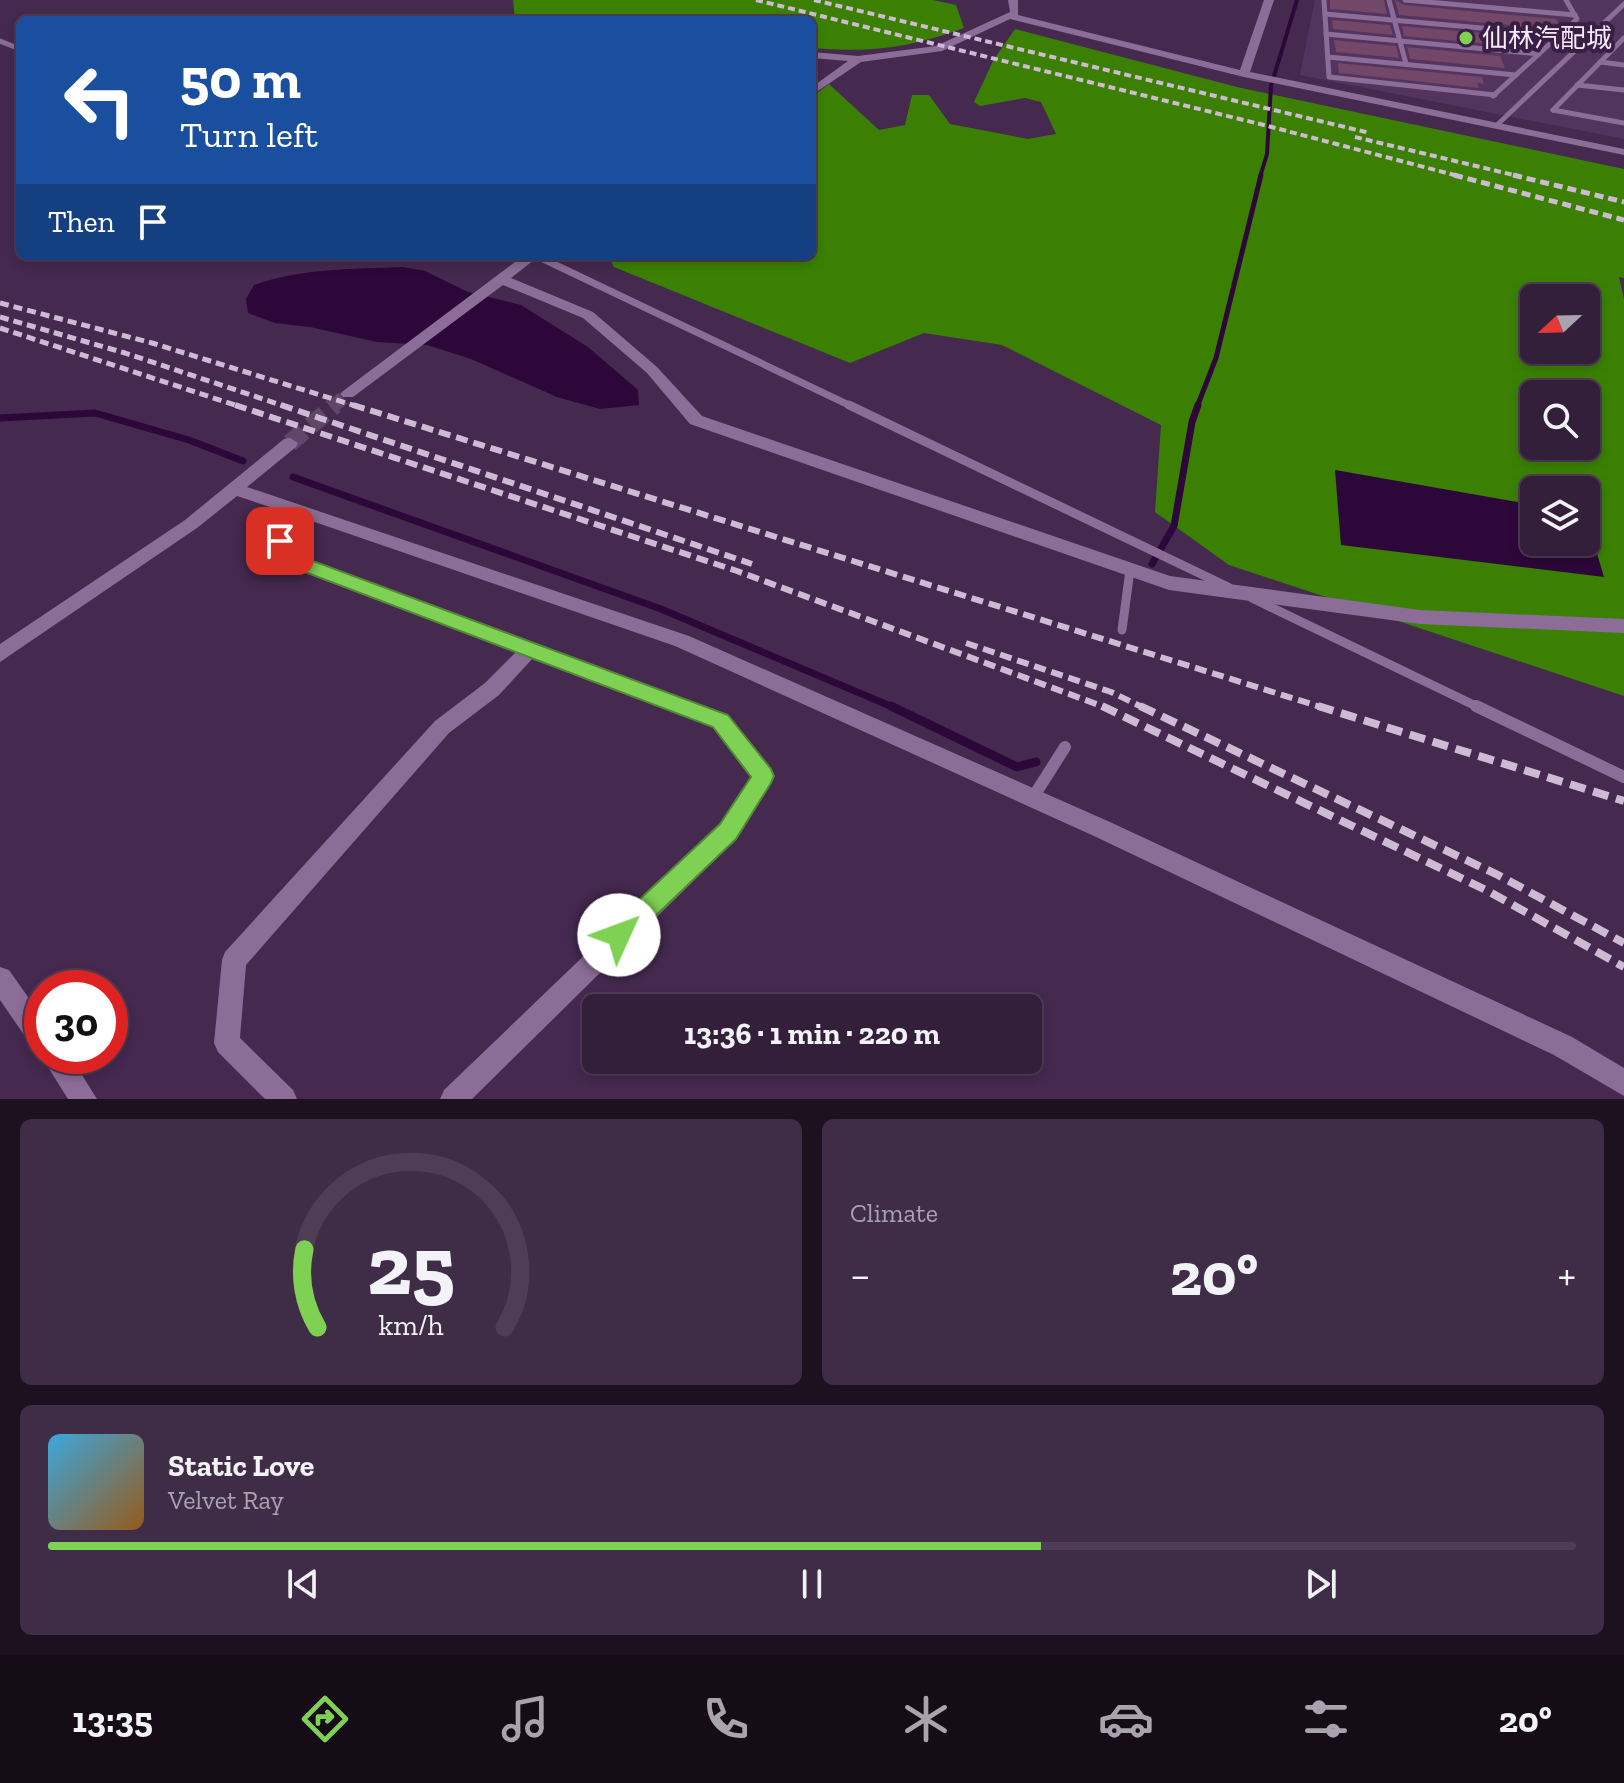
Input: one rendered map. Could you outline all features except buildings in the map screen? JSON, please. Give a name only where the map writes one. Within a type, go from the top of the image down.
[{"type":"street","points":[[816,55],[858,59],[938,49],[1015,13],[1013,0]]},
{"type":"street","points":[[1244,74],[1269,0]]},
{"type":"street","points":[[1009,16],[1316,90],[1624,152]]},
{"type":"street","points":[[816,89],[858,59]]},
{"type":"street","points":[[348,394],[485,289],[529,260]]},
{"type":"street","points":[[501,279],[588,315],[652,370],[696,420],[1169,583],[1420,617],[1624,626]]},
{"type":"street","points":[[0,654],[191,524],[290,443]]},
{"type":"street","points":[[235,489],[682,641],[1102,829],[1563,1046],[1624,1083]]},
{"type":"street","points":[[303,511],[280,541],[295,562],[720,721],[763,776],[728,832],[453,1099]]},
{"type":"street","points":[[284,1099],[227,1043],[234,960],[442,727],[492,689],[530,649]]},
{"type":"street","points":[[0,979],[24,1013]]},
{"type":"street","points":[[67,1074],[84,1099]]},
{"type":"lane","points":[[1324,0],[1329,77],[1495,95]]},
{"type":"lane","points":[[1389,0],[1406,64]]},
{"type":"lane","points":[[1405,0],[1575,15]]},
{"type":"lane","points":[[1489,100],[1577,19],[1566,0]]},
{"type":"lane","points":[[1497,125],[1624,4]]},
{"type":"lane","points":[[1325,14],[1560,35]]},
{"type":"lane","points":[[1326,34],[1539,54]]},
{"type":"lane","points":[[1623,39],[1553,110],[1624,123]]},
{"type":"lane","points":[[1328,57],[1516,75]]},
{"type":"lane","points":[[1600,62],[1624,65]]},
{"type":"lane","points":[[1577,85],[1624,90]]},
{"type":"lane","points":[[543,260],[1624,777]]},
{"type":"lane","points":[[1122,630],[1130,570]]},
{"type":"lane","points":[[1032,799],[1065,747]]},
{"type":"shaded area","name":"仙林汽配城","points":[[1315,0],[1624,0],[1624,139],[1300,75]]},
{"type":"shaded area","points":[[403,267],[425,271],[468,292],[521,305],[588,347],[638,390],[639,405],[600,409],[557,397],[471,359],[427,345],[377,342],[310,327],[275,323],[248,313],[246,299],[254,285],[272,279],[328,270]]},
{"type":"shaded area","points":[[1335,470],[1520,503],[1520,556],[1598,556],[1604,577],[1341,545]]},
{"type":"green space","points":[[513,0],[933,0],[956,5],[964,28],[890,47],[833,49],[816,48],[816,16],[515,16]]},
{"type":"green space","points":[[1015,29],[1237,87],[1624,169],[1624,278],[1619,277],[1624,299],[1624,696],[1229,565],[1155,512],[1161,425],[1002,345],[924,333],[850,363],[614,267],[610,260],[816,260],[816,94],[829,84],[879,130],[905,125],[912,95],[929,95],[950,124],[1028,139],[1056,134],[1041,102],[1025,98],[980,106],[974,102],[993,61]]},
{"type":"waterway","points":[[1260,177],[1267,154],[1271,86],[1297,0]]},
{"type":"waterway","points":[[1197,407],[1216,358],[1261,175]]},
{"type":"waterway","points":[[1152,564],[1174,526],[1192,422],[1198,405]]},
{"type":"waterway","points":[[0,418],[95,413],[189,440],[243,461]]},
{"type":"waterway","points":[[293,477],[661,609],[895,708]]},
{"type":"waterway","points":[[891,706],[1017,767],[1036,762]]},
{"type":"tunnel","points":[[332,407],[348,394]]},
{"type":"tunnel","points":[[290,443],[335,405]]},
{"type":"railway","points":[[756,0],[1462,177]]},
{"type":"railway","points":[[814,0],[1370,133]]},
{"type":"railway","points":[[1355,137],[1522,177]]},
{"type":"railway","points":[[1454,175],[1624,220]]},
{"type":"railway","points":[[1513,175],[1624,202]]},
{"type":"railway","points":[[0,303],[152,343],[359,407]]},
{"type":"railway","points":[[0,317],[125,353],[281,405]]},
{"type":"railway","points":[[0,328],[241,407]]},
{"type":"railway","points":[[235,405],[737,571],[1103,707]]},
{"type":"railway","points":[[281,405],[287,407]]},
{"type":"railway","points":[[281,405],[752,564]]},
{"type":"railway","points":[[353,405],[1324,708]]},
{"type":"railway","points":[[966,643],[1111,692],[1144,708]]},
{"type":"railway","points":[[1140,706],[1498,875],[1624,943]]},
{"type":"railway","points":[[1318,706],[1624,801]]},
{"type":"railway","points":[[1103,707],[1488,891],[1624,967]]},
{"type":"place","name":"仙林汽配城","points":[[1466,38]]},
{"type":"route","points":[[280,541],[295,562],[720,721],[763,776],[728,832],[619,935]]}]
